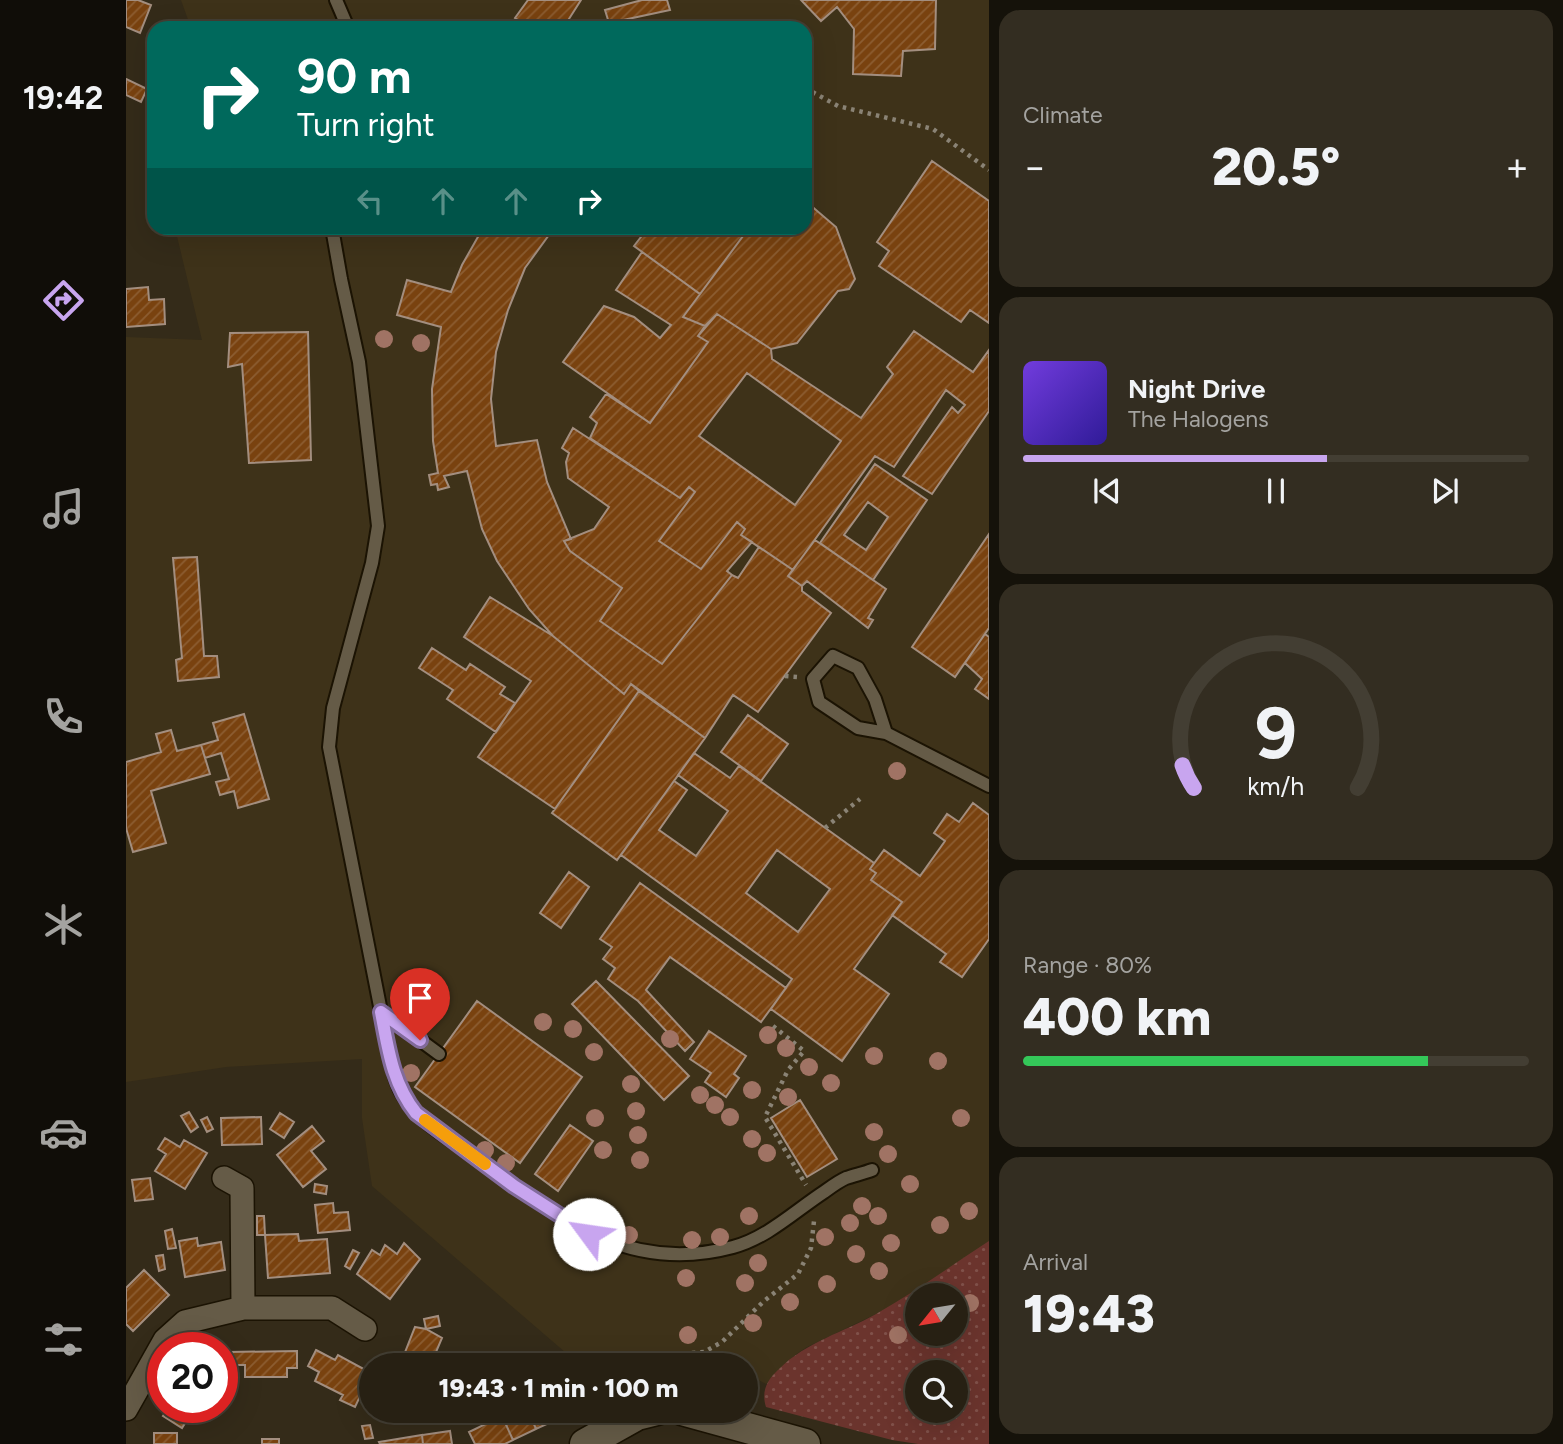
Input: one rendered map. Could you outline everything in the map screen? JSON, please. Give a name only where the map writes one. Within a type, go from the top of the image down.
[{"type":"street","points":[[243,1181],[243,1308]]},
{"type":"street","points":[[126,1409],[165,1340],[185,1322],[243,1308],[332,1308],[365,1329]]},
{"type":"street","points":[[585,1444],[623,1423]]},
{"type":"street","points":[[729,1423],[805,1444]]},
{"type":"lane","points":[[336,0],[345,21]]},
{"type":"lane","points":[[333,235],[359,362],[378,527],[372,563],[333,708],[329,747],[381,1012],[396,1081],[405,1098],[416,1113],[548,1209],[589,1234],[642,1251],[695,1253],[733,1247],[775,1226],[845,1178],[872,1170]]},
{"type":"lane","points":[[886,733],[875,699],[858,668],[833,656],[813,679],[819,702],[858,728],[886,733],[989,786]]},
{"type":"lane","points":[[381,1012],[439,1054]]},
{"type":"path","points":[[812,92],[838,106],[933,129],[989,170]]},
{"type":"path","points":[[825,828],[860,799]]},
{"type":"path","points":[[773,1026],[804,1051],[788,1070]]},
{"type":"shaded area","points":[[181,0],[989,0],[989,1259],[940,1283],[905,1283],[905,1303],[807,1347],[795,1355],[766,1384],[758,1380],[758,1353],[566,1353],[372,1186],[362,1118],[362,1059],[226,1067],[126,1082],[126,337],[202,340],[177,235],[812,235],[812,21],[188,21]]},
{"type":"shaded area","points":[[989,1241],[989,1444],[918,1444],[892,1440],[766,1407],[764,1396],[768,1382],[790,1360],[813,1344],[905,1297],[905,1346],[968,1346],[968,1283],[926,1283]]},
{"type":"building","points":[[126,0],[138,0],[151,5],[140,33],[126,27]]},
{"type":"building","points":[[528,0],[581,0],[568,21],[519,21],[515,18]]},
{"type":"building","points":[[642,0],[667,0],[670,10],[608,21],[605,10]]},
{"type":"building","points":[[801,0],[936,0],[935,49],[903,51],[901,76],[853,74],[854,29],[837,7],[821,21]]},
{"type":"building","points":[[126,79],[147,89],[141,102],[126,95]]},
{"type":"building","points":[[932,161],[989,201],[989,323],[970,310],[961,322],[879,266],[889,251],[877,242]]},
{"type":"building","points":[[812,207],[836,227],[855,279],[849,289],[838,291],[797,343],[771,349],[717,314],[705,326],[683,317],[744,235],[812,235]]},
{"type":"building","points":[[479,235],[549,235],[525,268],[508,310],[496,352],[491,399],[496,446],[537,440],[547,482],[571,539],[564,541],[570,551],[622,588],[600,621],[662,664],[732,575],[738,578],[759,547],[793,570],[788,576],[802,586],[802,591],[831,613],[758,712],[733,695],[705,738],[631,684],[624,694],[553,636],[529,609],[497,561],[482,529],[467,471],[444,476],[449,487],[438,490],[437,484],[431,485],[429,475],[438,473],[433,441],[432,389],[441,327],[397,315],[407,280],[451,292]]},
{"type":"building","points":[[643,235],[744,235],[700,294],[634,246]]},
{"type":"building","points":[[642,252],[700,294],[683,317],[705,326],[698,336],[708,342],[650,423],[563,362],[604,306],[634,317],[660,338],[671,325],[616,290]]},
{"type":"building","points":[[148,287],[149,300],[164,299],[165,324],[126,327],[126,289]]},
{"type":"building","points":[[717,314],[771,349],[772,359],[861,418],[893,374],[887,367],[914,331],[973,372],[989,350],[989,411],[932,494],[903,476],[952,407],[958,413],[965,405],[946,390],[894,467],[875,456],[793,570],[741,535],[745,529],[737,522],[701,569],[659,541],[695,492],[689,487],[680,498],[590,438],[597,423],[590,417],[606,394],[650,423],[708,342],[698,336]],"holes":[[[747,373],[841,441],[795,505],[699,436]]]},
{"type":"building","points":[[308,332],[311,460],[249,463],[242,364],[228,367],[230,333]]},
{"type":"building","points":[[573,428],[680,498],[689,487],[695,492],[659,541],[701,569],[737,522],[745,529],[741,535],[752,542],[727,571],[732,575],[662,664],[600,621],[622,588],[570,551],[564,541],[594,529],[609,507],[568,478],[566,462],[569,453],[562,448]]},
{"type":"building","points":[[875,464],[927,500],[873,580],[820,543]],"holes":[[[868,502],[888,517],[866,550],[844,535]]]},
{"type":"building","points":[[989,534],[989,628],[955,677],[912,647]]},
{"type":"building","points":[[815,540],[886,589],[868,618],[873,620],[868,628],[807,581],[802,586],[788,576]]},
{"type":"building","points":[[197,557],[204,656],[217,656],[219,677],[178,681],[176,660],[182,658],[173,558]]},
{"type":"building","points":[[490,597],[553,636],[624,694],[631,684],[639,691],[555,809],[478,757],[531,681],[464,637]]},
{"type":"building","points":[[985,634],[989,637],[989,699],[975,689],[982,679],[965,663]]},
{"type":"building","points":[[432,648],[466,670],[470,664],[505,687],[500,694],[515,703],[496,732],[447,699],[453,690],[419,668]]},
{"type":"building","points":[[639,691],[705,738],[617,860],[552,813]]},
{"type":"building","points":[[244,714],[269,799],[238,808],[234,791],[220,795],[216,782],[229,779],[221,753],[205,758],[201,745],[218,740],[213,723]]},
{"type":"building","points":[[748,715],[788,744],[761,781],[721,752]]},
{"type":"building","points":[[171,730],[177,751],[201,745],[210,774],[151,791],[166,843],[133,852],[126,828],[126,762],[161,752],[156,734]]},
{"type":"building","points":[[694,753],[730,778],[739,766],[874,863],[870,869],[876,873],[871,880],[902,902],[854,969],[889,994],[842,1061],[771,1009],[792,979],[621,855],[674,781],[687,790],[659,830],[696,856],[728,811],[678,775]],"holes":[[[777,850],[830,889],[798,932],[746,893]]]},
{"type":"building","points":[[973,803],[989,815],[989,939],[962,977],[940,962],[946,954],[892,915],[902,902],[871,880],[876,873],[870,869],[884,850],[920,876],[945,841],[934,833],[947,814],[959,822]]},
{"type":"building","points":[[569,872],[589,887],[561,928],[540,913]]},
{"type":"building","points":[[640,883],[786,988],[761,1022],[670,957],[646,990],[694,1042],[685,1051],[638,1001],[608,979],[615,968],[603,959],[612,947],[600,939]]},
{"type":"building","points":[[596,981],[689,1076],[664,1100],[572,1004]]},
{"type":"building","points":[[477,1001],[582,1077],[520,1163],[415,1087]]},
{"type":"building","points":[[709,1031],[746,1056],[734,1074],[739,1078],[726,1097],[705,1082],[711,1073],[690,1059]]},
{"type":"building","points":[[800,1100],[837,1159],[807,1177],[771,1118]]},
{"type":"building","points":[[189,1112],[198,1127],[191,1132],[181,1116]]},
{"type":"building","points":[[280,1113],[294,1122],[284,1138],[270,1129]]},
{"type":"building","points":[[207,1117],[213,1129],[207,1132],[201,1120]]},
{"type":"building","points":[[261,1117],[262,1144],[222,1145],[221,1118]]},
{"type":"building","points":[[570,1125],[593,1141],[558,1191],[535,1174]]},
{"type":"building","points":[[312,1126],[324,1141],[311,1151],[326,1169],[303,1187],[277,1155]]},
{"type":"building","points":[[165,1138],[180,1147],[184,1140],[207,1153],[185,1189],[155,1171],[166,1154],[158,1149]]},
{"type":"building","points":[[150,1178],[153,1199],[135,1201],[132,1180]]},
{"type":"building","points":[[315,1184],[327,1186],[326,1194],[314,1192]]},
{"type":"building","points":[[333,1203],[334,1213],[348,1212],[350,1230],[318,1233],[315,1205]]},
{"type":"building","points":[[257,1216],[264,1216],[265,1235],[257,1235]]},
{"type":"building","points":[[172,1229],[176,1248],[168,1249],[165,1231]]},
{"type":"building","points":[[298,1234],[299,1241],[327,1239],[330,1273],[268,1278],[265,1235]]},
{"type":"building","points":[[197,1238],[198,1246],[221,1242],[225,1270],[185,1277],[179,1241]]},
{"type":"building","points":[[404,1243],[420,1259],[390,1299],[357,1274],[372,1250],[380,1255],[385,1245],[397,1254]]},
{"type":"building","points":[[353,1250],[359,1253],[350,1269],[345,1266]]},
{"type":"building","points":[[163,1255],[165,1269],[159,1271],[156,1256]]},
{"type":"building","points":[[144,1270],[169,1295],[133,1331],[126,1324],[126,1288]]},
{"type":"building","points":[[438,1316],[440,1326],[426,1329],[424,1319]]},
{"type":"building","points":[[415,1327],[426,1329],[442,1338],[436,1353],[405,1353]]},
{"type":"building","points":[[316,1350],[335,1360],[338,1355],[359,1366],[359,1398],[355,1407],[340,1400],[343,1395],[315,1381],[319,1372],[308,1366]]},
{"type":"building","points":[[297,1351],[297,1368],[287,1368],[287,1377],[245,1377],[245,1365],[238,1365],[238,1352]]},
{"type":"building","points":[[488,1423],[505,1423],[513,1440],[505,1444],[475,1444],[469,1432]]},
{"type":"building","points":[[505,1423],[533,1423],[536,1429],[513,1440]]},
{"type":"building","points":[[533,1423],[549,1423],[536,1429]]},
{"type":"building","points":[[370,1425],[373,1438],[365,1439],[362,1426]]},
{"type":"building","points":[[450,1431],[452,1444],[423,1444],[422,1435]]},
{"type":"building","points":[[154,1433],[177,1433],[177,1444],[154,1444]]},
{"type":"building","points":[[422,1435],[423,1444],[379,1442]]},
{"type":"building","points":[[262,1439],[279,1439],[279,1444],[262,1444]]},
{"type":"slow traffic","points":[[425,1120],[485,1164]]},
{"type":"route","points":[[420,1040],[381,1012],[396,1081],[416,1113],[514,1186],[589,1234]]}]
